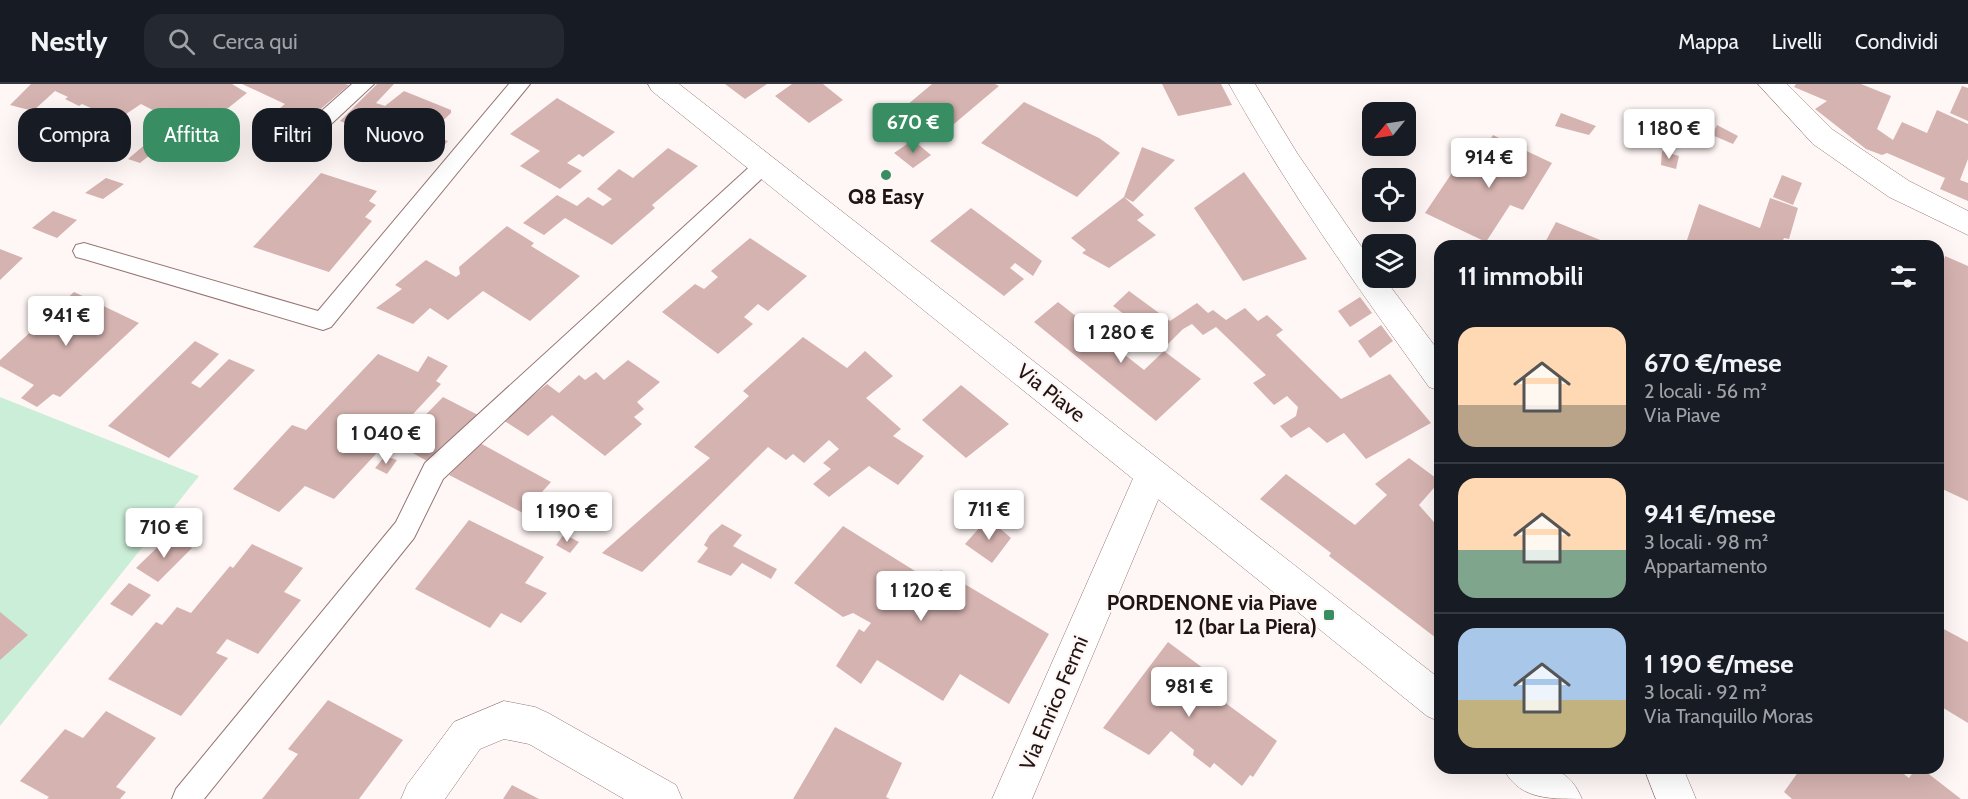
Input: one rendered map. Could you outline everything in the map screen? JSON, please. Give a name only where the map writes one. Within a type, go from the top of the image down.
[{"type":"street","name":"Via Piave","points":[[661,84],[1434,698]]},
{"type":"street","points":[[1242,84],[1272,139],[1333,229],[1434,370]]},
{"type":"street","points":[[1771,84],[1823,137],[1899,189],[1968,224]]},
{"type":"street","name":"Via Enrico Fermi","points":[[1012,799],[1152,474]]},
{"type":"street","points":[[421,799],[467,735],[504,720],[535,726],[662,799]]},
{"type":"street","points":[[1530,774],[1562,799]]},
{"type":"street","points":[[1665,774],[1676,799]]},
{"type":"lane","points":[[332,113],[364,84]]},
{"type":"lane","points":[[84,251],[323,321],[520,84]]},
{"type":"lane","points":[[186,799],[405,530],[434,471],[764,165]]},
{"type":"green space","points":[[0,397],[199,476],[0,726]]},
{"type":"building","points":[[31,84],[232,84],[247,93],[228,108],[149,108],[141,104],[131,111],[131,108],[91,108],[82,104],[79,106],[65,99],[68,97],[55,91],[36,108],[10,105]]},
{"type":"building","points":[[242,84],[349,85],[322,108],[280,108],[285,104]]},
{"type":"building","points":[[377,84],[394,84],[376,103],[385,106],[404,91],[451,110],[451,113],[445,119],[445,108],[353,108]]},
{"type":"building","points":[[725,84],[767,84],[745,99]]},
{"type":"building","points":[[792,84],[823,84],[843,100],[809,123],[775,96]]},
{"type":"building","points":[[932,84],[995,84],[999,86],[948,129],[907,105]]},
{"type":"building","points":[[1162,84],[1221,84],[1232,105],[1178,116]]},
{"type":"building","points":[[1796,84],[1861,84],[1891,96],[1877,129],[1893,140],[1902,122],[1927,133],[1937,110],[1968,124],[1968,159],[1960,180],[1968,183],[1968,201],[1940,189],[1945,178],[1887,153],[1882,155],[1866,149],[1815,109],[1827,101],[1794,87]]},
{"type":"building","points":[[1962,86],[1968,88],[1968,121],[1950,113]]},
{"type":"building","points":[[557,98],[615,132],[583,157],[579,154],[567,163],[582,171],[560,189],[520,166],[540,151],[510,134]]},
{"type":"building","points":[[1024,102],[1099,138],[1120,153],[1077,197],[981,143]]},
{"type":"building","points":[[1561,113],[1596,126],[1589,135],[1555,126]]},
{"type":"building","points":[[1717,125],[1738,136],[1733,144],[1712,135]]},
{"type":"building","points":[[1493,135],[1552,163],[1523,210],[1510,205],[1487,240],[1482,240],[1425,213],[1458,164],[1470,171]]},
{"type":"building","points":[[913,140],[931,155],[913,168],[894,153]]},
{"type":"building","points":[[143,146],[143,161],[140,163],[131,160],[131,156]]},
{"type":"building","points":[[1142,147],[1175,160],[1133,202],[1124,197]]},
{"type":"building","points":[[668,148],[698,166],[652,205],[655,208],[612,245],[565,218],[544,235],[523,223],[557,195],[577,206],[588,197],[603,206],[612,199],[597,189],[619,169],[633,178]]},
{"type":"building","points":[[1662,151],[1679,156],[1676,169],[1661,165]]},
{"type":"building","points":[[1244,172],[1307,259],[1243,281],[1194,208]]},
{"type":"building","points":[[321,173],[377,191],[369,201],[376,205],[365,217],[372,221],[329,272],[253,247]]},
{"type":"building","points":[[1782,175],[1802,183],[1793,205],[1773,197]]},
{"type":"building","points":[[106,178],[124,184],[103,199],[85,193]]},
{"type":"building","points":[[1124,197],[1144,215],[1137,220],[1156,235],[1109,268],[1082,253],[1086,250],[1071,238]]},
{"type":"building","points":[[1770,198],[1798,208],[1789,239],[1687,240],[1699,204],[1760,228]]},
{"type":"building","points":[[971,208],[1042,261],[1033,276],[1015,263],[1010,268],[1024,279],[1004,296],[930,241]]},
{"type":"building","points":[[53,211],[77,220],[57,238],[32,228]]},
{"type":"building","points":[[1556,222],[1600,240],[1546,240]]},
{"type":"building","points":[[507,226],[534,243],[531,246],[580,276],[530,321],[483,291],[448,320],[430,308],[413,324],[376,308],[402,289],[395,285],[426,260],[456,277],[460,274],[459,267]]},
{"type":"building","points":[[750,238],[807,276],[768,311],[758,304],[744,317],[753,324],[718,354],[662,312],[695,284],[704,289],[718,277],[711,271]]},
{"type":"building","points":[[0,249],[23,258],[0,280]]},
{"type":"building","points":[[1945,256],[1968,266],[1968,501],[1944,490]]},
{"type":"building","points":[[1129,291],[1170,321],[1197,303],[1208,313],[1213,310],[1226,320],[1245,308],[1258,321],[1267,315],[1283,330],[1276,335],[1341,399],[1390,374],[1431,423],[1366,459],[1344,433],[1327,443],[1309,427],[1291,438],[1280,426],[1296,416],[1298,407],[1287,396],[1274,405],[1253,383],[1266,375],[1216,327],[1203,335],[1192,324],[1183,329],[1162,350],[1135,330],[1140,326],[1113,306]]},
{"type":"building","points":[[74,292],[139,323],[60,397],[53,394],[37,407],[21,398],[34,385],[0,366],[0,360]]},
{"type":"building","points":[[1360,297],[1372,313],[1350,327],[1338,311]]},
{"type":"building","points":[[1058,302],[1144,370],[1164,351],[1201,379],[1156,421],[1034,322]]},
{"type":"building","points":[[1381,325],[1393,341],[1370,358],[1358,341]]},
{"type":"building","points":[[803,337],[847,368],[865,351],[893,376],[866,398],[901,429],[893,436],[924,456],[898,485],[869,466],[829,497],[813,484],[831,469],[823,463],[839,449],[829,440],[804,463],[793,454],[786,460],[768,447],[642,572],[602,553],[710,458],[694,447],[749,396],[743,391]]},
{"type":"building","points":[[195,341],[219,354],[191,383],[200,388],[229,359],[255,370],[169,458],[108,426]]},
{"type":"building","points":[[378,354],[418,372],[428,356],[448,366],[436,381],[441,384],[334,499],[305,486],[279,512],[233,489],[292,425],[306,430]]},
{"type":"building","points":[[628,360],[660,382],[637,402],[644,409],[634,417],[642,424],[605,456],[552,415],[528,436],[503,420],[547,384],[559,393],[579,375],[585,380],[596,372],[604,380]]},
{"type":"building","points":[[961,385],[1009,424],[966,458],[922,420]]},
{"type":"building","points":[[443,397],[478,415],[427,461],[397,444]]},
{"type":"building","points":[[480,443],[551,482],[523,513],[449,475]]},
{"type":"building","points":[[385,456],[397,460],[387,474],[375,468]]},
{"type":"building","points":[[1409,458],[1434,477],[1434,488],[1419,505],[1434,522],[1434,636],[1329,556],[1331,553],[1260,499],[1286,474],[1355,525],[1387,495],[1375,484]]},
{"type":"building","points":[[988,518],[1011,538],[992,563],[965,544]]},
{"type":"building","points":[[469,520],[544,557],[525,583],[547,593],[521,623],[501,613],[490,628],[415,589]]},
{"type":"building","points":[[722,524],[742,535],[733,546],[777,569],[771,579],[742,563],[731,576],[697,562],[708,548],[704,545],[710,535]]},
{"type":"building","points":[[843,526],[931,581],[941,570],[1049,634],[1009,704],[960,674],[943,701],[877,660],[861,684],[836,666],[859,629],[864,632],[871,623],[853,613],[843,617],[794,583]]},
{"type":"building","points":[[564,534],[579,542],[570,553],[556,545]]},
{"type":"building","points":[[169,536],[192,548],[158,582],[136,568]]},
{"type":"building","points":[[252,544],[303,568],[284,592],[301,600],[258,654],[227,639],[216,653],[228,658],[181,716],[108,679],[156,622],[162,625],[177,607],[191,613],[230,566],[233,568]]},
{"type":"building","points":[[129,583],[151,595],[132,616],[110,604]]},
{"type":"building","points":[[0,612],[28,635],[0,660]]},
{"type":"building","points":[[1944,629],[1968,642],[1968,723],[1944,708]]},
{"type":"building","points":[[1168,642],[1211,674],[1201,685],[1277,741],[1253,777],[1250,775],[1242,786],[1214,763],[1210,768],[1193,755],[1194,750],[1171,731],[1149,755],[1103,728]]},
{"type":"building","points":[[328,700],[403,740],[359,799],[262,799],[298,754],[288,749]]},
{"type":"building","points":[[106,711],[156,738],[116,787],[126,792],[120,799],[47,799],[49,797],[20,781],[65,729],[83,738]]},
{"type":"building","points":[[835,727],[902,763],[886,797],[890,799],[793,799]]},
{"type":"building","points":[[1797,774],[1904,774],[1909,778],[1912,774],[1929,774],[1961,799],[1792,799],[1784,792]]},
{"type":"building","points":[[512,785],[539,799],[503,799]]},
{"type":"place","name":"Q8 Easy","points":[[886,175]]},
{"type":"place","name":"PORDENONE via Piave 12 (bar La Piera)","points":[[1329,615]]}]
